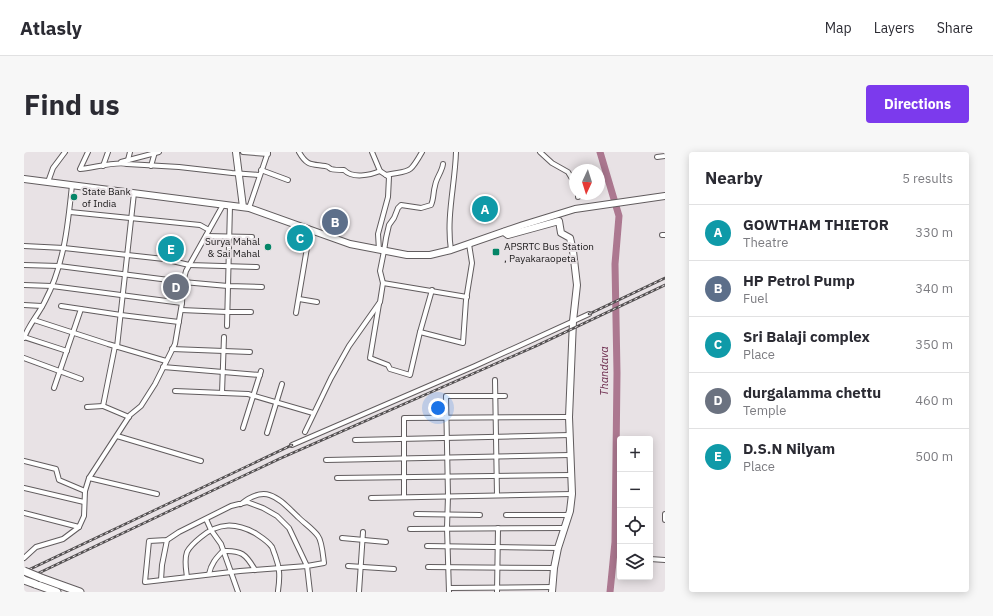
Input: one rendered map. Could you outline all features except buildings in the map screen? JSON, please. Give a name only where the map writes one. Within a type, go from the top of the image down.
[{"type":"highway","points":[[24,571],[80,592]]},
{"type":"highway","points":[[24,580],[57,592]]},
{"type":"street","points":[[48,182],[53,168],[65,152]]},
{"type":"street","points":[[88,152],[80,169],[103,166],[156,152]]},
{"type":"street","points":[[103,166],[108,152]]},
{"type":"street","points":[[128,160],[130,152]]},
{"type":"street","points":[[151,166],[156,152]]},
{"type":"street","points":[[236,152],[246,208]]},
{"type":"street","points":[[243,152],[268,153],[246,208]]},
{"type":"street","points":[[300,152],[304,160],[308,163],[317,166],[327,166],[332,170],[344,170],[352,175],[371,174],[380,171]]},
{"type":"street","points":[[372,152],[380,171],[389,177],[388,197],[378,234],[382,250]]},
{"type":"street","points":[[386,175],[408,172],[414,166],[422,152]]},
{"type":"street","points":[[451,250],[449,237],[449,211],[456,169],[456,152]]},
{"type":"street","points":[[540,152],[552,163],[569,174]]},
{"type":"street","points":[[657,156],[665,156]]},
{"type":"street","points":[[120,162],[259,176]]},
{"type":"street","points":[[432,290],[410,375],[390,369],[388,365],[370,358],[383,283],[380,271],[382,250],[389,225],[401,205],[421,208],[431,205],[433,202],[435,184],[442,170],[443,164]]},
{"type":"street","points":[[261,170],[288,180]]},
{"type":"street","points":[[24,179],[246,208],[350,244],[407,256],[430,255],[451,250],[576,209],[662,196]]},
{"type":"street","points":[[67,351],[24,338],[52,286],[59,266],[64,248],[70,212],[72,185]]},
{"type":"street","points":[[103,406],[116,346],[124,295],[126,255],[134,193]]},
{"type":"street","points":[[24,558],[36,547],[63,539],[79,527],[84,516],[85,491],[89,478],[117,436],[128,416],[142,406],[175,344],[182,303],[183,282],[186,271],[222,205]]},
{"type":"street","points":[[227,326],[230,206]]},
{"type":"street","points":[[70,212],[200,224],[209,230]]},
{"type":"street","points":[[504,232],[508,235],[559,221],[562,233],[570,238],[573,251],[577,285],[573,321],[569,416],[572,494],[569,515],[558,548],[554,568],[553,589],[449,590],[446,396],[505,396]]},
{"type":"street","points":[[296,313],[310,230]]},
{"type":"street","points":[[206,236],[252,237]]},
{"type":"street","points":[[420,332],[463,343],[472,263],[469,244]]},
{"type":"street","points":[[24,246],[64,248],[164,259],[189,265],[257,267]]},
{"type":"street","points":[[24,265],[59,266],[169,280]]},
{"type":"street","points":[[183,282],[262,287]]},
{"type":"street","points":[[383,283],[467,297]]},
{"type":"street","points":[[24,285],[52,286],[182,303]]},
{"type":"street","points":[[298,299],[317,302]]},
{"type":"street","points":[[305,432],[313,413],[349,346],[380,302]]},
{"type":"street","points":[[24,305],[42,306]]},
{"type":"street","points":[[62,306],[179,322]]},
{"type":"street","points":[[54,388],[81,309]]},
{"type":"street","points":[[181,310],[250,312]]},
{"type":"street","points":[[292,445],[475,366],[589,314]]},
{"type":"street","points":[[34,320],[166,361]]},
{"type":"street","points":[[222,393],[224,337]]},
{"type":"street","points":[[172,349],[250,352]]},
{"type":"street","points":[[24,358],[81,379]]},
{"type":"street","points":[[164,367],[223,372],[261,373],[243,428]]},
{"type":"street","points":[[495,380],[497,496]]},
{"type":"street","points":[[267,432],[282,384]]},
{"type":"street","points":[[175,391],[248,394],[313,413]]},
{"type":"street","points":[[87,407],[103,406],[128,416]]},
{"type":"street","points":[[404,497],[404,418],[569,416]]},
{"type":"street","points":[[355,440],[570,435]]},
{"type":"street","points":[[117,436],[201,461]]},
{"type":"street","points":[[326,460],[570,455]]},
{"type":"street","points":[[24,461],[56,469],[59,480],[85,491]]},
{"type":"street","points":[[337,478],[571,475]]},
{"type":"street","points":[[89,478],[157,494]]},
{"type":"street","points":[[24,488],[84,502]]},
{"type":"street","points":[[241,504],[248,498],[260,494],[270,494],[288,507],[319,537],[324,563],[307,566],[210,574],[145,582],[149,541],[167,540],[231,506],[241,504],[247,502],[263,508],[277,516],[289,528],[307,566],[310,592]]},
{"type":"street","points":[[371,498],[572,494]]},
{"type":"street","points":[[24,513],[79,527]]},
{"type":"street","points":[[416,514],[480,515]]},
{"type":"street","points":[[665,514],[665,520]]},
{"type":"street","points":[[506,515],[569,515]]},
{"type":"street","points":[[206,518],[211,530],[221,544],[238,592]]},
{"type":"street","points":[[187,577],[185,564],[187,552],[194,543],[208,531],[221,526],[232,525],[245,528],[261,537],[272,547],[279,568],[280,578],[278,591]]},
{"type":"street","points":[[410,528],[564,528]]},
{"type":"street","points":[[497,590],[498,528]]},
{"type":"street","points":[[359,592],[363,532]]},
{"type":"street","points":[[342,538],[386,542]]},
{"type":"street","points":[[161,580],[162,565],[167,540]]},
{"type":"street","points":[[427,546],[558,548]]},
{"type":"street","points":[[210,574],[211,566],[215,559],[223,551],[234,551],[249,558],[255,570]]},
{"type":"street","points":[[653,559],[665,560]]},
{"type":"street","points":[[348,566],[394,569]]},
{"type":"street","points":[[428,567],[554,568]]},
{"type":"waterway","name":"Thandava","points":[[600,152],[619,216],[615,264],[617,373],[615,542],[610,592]]},
{"type":"railway","points":[[589,314],[665,278]]},
{"type":"railway","points":[[24,580],[279,459],[536,346],[665,285]]},
{"type":"railway","points":[[24,572],[292,445]]},
{"type":"place","name":"State Bank of India","points":[[74,197]]},
{"type":"place","name":"GOWTHAM THIETOR","points":[[485,209]]},
{"type":"place","name":"HP Petrol Pump","points":[[335,222]]},
{"type":"place","name":"Sri Balaji complex","points":[[300,238]]},
{"type":"place","name":"Surya Mahal & Sai Mahal","points":[[268,247]]},
{"type":"place","name":"D.S.N Nilyam","points":[[171,249]]},
{"type":"place","name":"APSRTC Bus Station , Payakaraopeta","points":[[496,252]]},
{"type":"place","name":"durgalamma chettu","points":[[176,287]]}]
